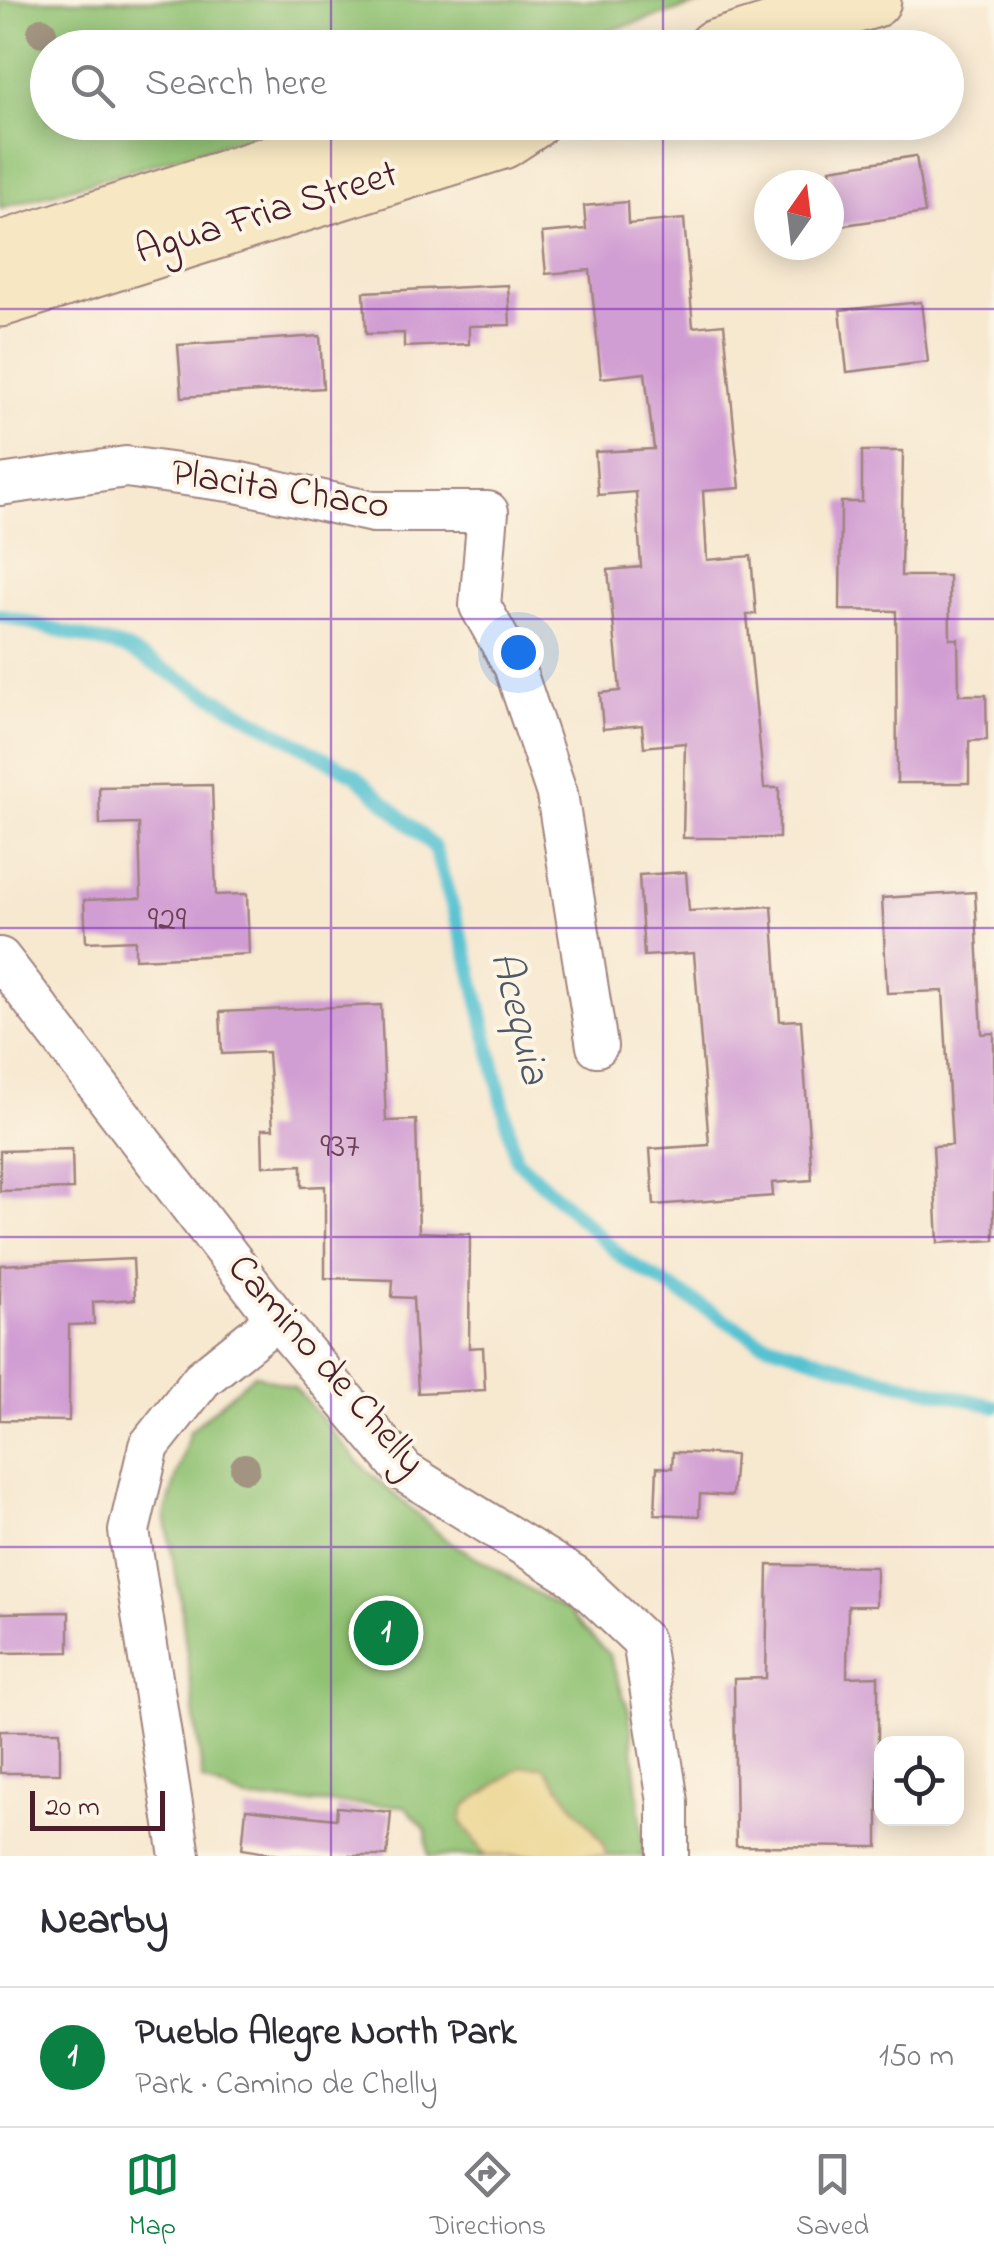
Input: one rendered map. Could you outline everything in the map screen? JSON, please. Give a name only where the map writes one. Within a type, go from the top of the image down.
[{"type":"street","points":[[774,30],[873,0]]},
{"type":"street","name":"Agua Fria Street","points":[[0,250],[345,140]]},
{"type":"street","name":"Agua Fria Street","points":[[0,298],[504,140]]},
{"type":"street","name":"Placita Chaco","points":[[0,485],[126,467],[236,482],[374,512],[488,512],[480,606],[514,666],[556,794],[596,1046]]},
{"type":"street","name":"Camino de Chelly","points":[[0,958],[277,1318],[405,1472],[575,1577],[643,1641],[668,1802],[668,1856]]},
{"type":"street","points":[[180,1856],[129,1531],[149,1446],[202,1379],[277,1318]]},
{"type":"green space","points":[[0,0],[713,0],[611,30],[30,30],[30,140],[238,140],[0,208]]},
{"type":"green space","points":[[254,1374],[295,1388],[362,1466],[444,1538],[566,1611],[609,1655],[629,1711],[645,1856],[428,1856],[426,1830],[405,1806],[247,1800],[203,1781],[179,1591],[165,1515],[190,1431]]},
{"type":"sand","points":[[523,1766],[544,1767],[602,1841],[607,1856],[486,1856],[461,1821],[465,1806]]},
{"type":"building","points":[[916,156],[925,213],[844,225],[844,170],[830,169]]},
{"type":"building","points":[[627,202],[628,224],[684,219],[693,327],[724,324],[740,488],[703,491],[707,560],[751,556],[756,614],[747,615],[764,788],[779,788],[779,838],[683,838],[685,743],[644,747],[642,725],[603,729],[600,693],[620,691],[608,570],[641,567],[636,492],[598,495],[595,452],[654,449],[645,373],[601,378],[590,270],[546,274],[542,233],[586,229],[584,206]]},
{"type":"building","points":[[508,285],[510,325],[469,326],[469,344],[404,347],[404,333],[366,334],[364,292]]},
{"type":"building","points":[[921,302],[928,362],[847,372],[840,310]]},
{"type":"building","points":[[320,336],[323,388],[182,397],[178,345]]},
{"type":"building","points":[[862,451],[903,451],[901,576],[949,576],[950,639],[958,639],[959,695],[986,695],[987,740],[969,741],[969,783],[897,783],[896,611],[840,610],[841,502],[862,502]]},
{"type":"building","points":[[212,785],[216,895],[247,894],[249,954],[135,959],[135,940],[86,942],[84,900],[141,898],[139,824],[100,825],[99,787]]},
{"type":"building","points":[[686,872],[689,911],[772,906],[780,1021],[801,1020],[812,1180],[772,1183],[773,1196],[654,1205],[650,1149],[709,1145],[694,953],[644,956],[639,875]]},
{"type":"building","points":[[975,892],[982,1034],[994,1033],[994,1240],[938,1243],[933,1146],[952,1145],[943,991],[887,993],[882,898]]},
{"type":"building","points":[[381,1005],[386,1121],[416,1120],[419,1232],[470,1234],[469,1348],[483,1347],[485,1390],[418,1393],[413,1298],[392,1297],[393,1280],[325,1278],[325,1186],[302,1187],[302,1165],[263,1166],[262,1129],[273,1129],[268,1052],[222,1054],[220,1012]]},
{"type":"building","points":[[72,1149],[73,1189],[0,1191],[0,1151]]},
{"type":"building","points":[[133,1259],[135,1299],[93,1302],[94,1324],[69,1325],[69,1421],[0,1420],[0,1265]]},
{"type":"building","points":[[673,1452],[735,1455],[732,1496],[700,1494],[699,1516],[655,1514],[657,1467],[672,1468]]},
{"type":"building","points":[[768,1565],[876,1567],[876,1606],[848,1606],[847,1677],[878,1676],[874,1826],[878,1826],[878,1847],[736,1846],[734,1679],[766,1678]]},
{"type":"building","points":[[69,1612],[69,1652],[0,1653],[0,1613]]},
{"type":"building","points":[[0,1731],[60,1731],[60,1773],[0,1773]]},
{"type":"building","points":[[337,1807],[391,1812],[387,1856],[285,1856],[242,1849],[246,1809],[336,1819]]},
{"type":"waterway","name":"Acequia","points":[[0,615],[127,649],[355,775],[434,847],[471,968],[516,1159],[624,1259],[758,1340],[869,1375],[994,1406]]},
{"type":"place","name":"Pueblo Alegre North Park","points":[[386,1633]]}]
